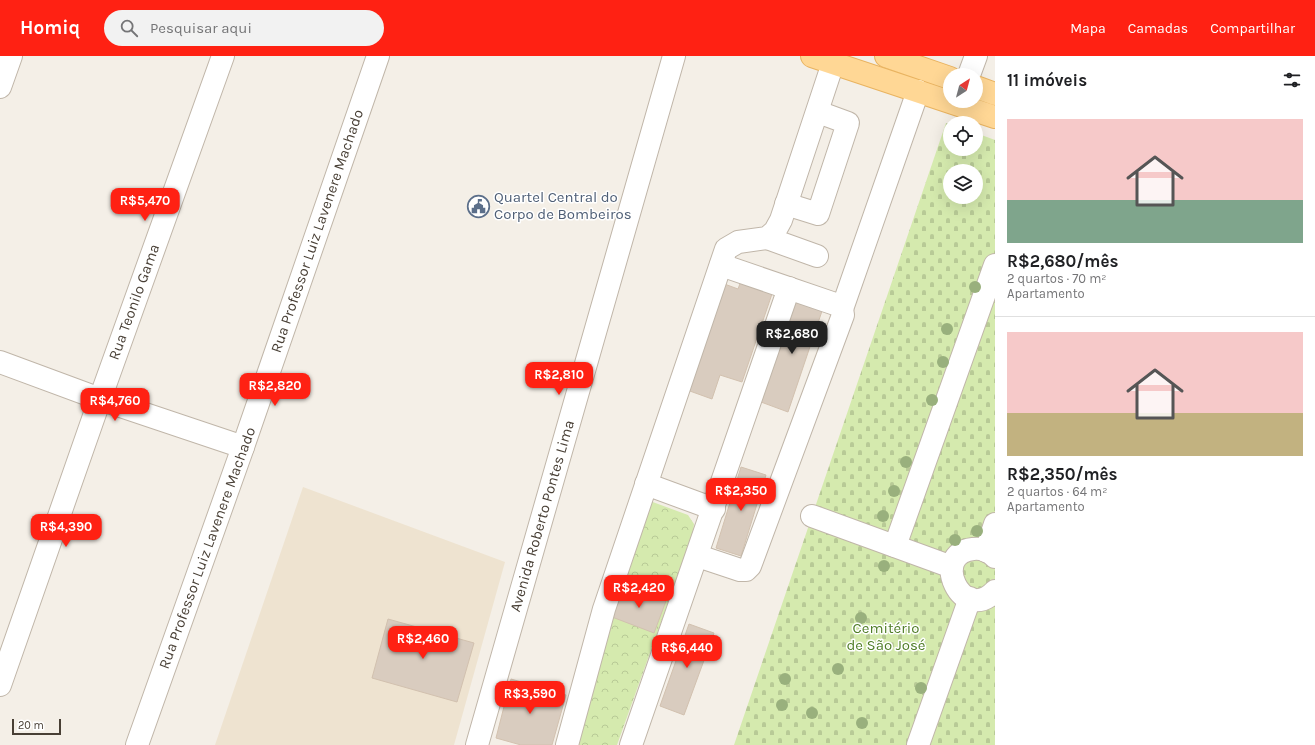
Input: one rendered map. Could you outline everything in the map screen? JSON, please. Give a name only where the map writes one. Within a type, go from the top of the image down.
[{"type":"main road","points":[[812,56],[995,117]]},
{"type":"main road","points":[[886,56],[943,76]]},
{"type":"main road","points":[[983,90],[995,94]]},
{"type":"street","points":[[0,87],[11,56]]},
{"type":"street","name":"Rua Teonilo Gama","points":[[0,685],[100,399],[223,56]]},
{"type":"street","name":"Rua Professor Luiz Lavenere Machado","points":[[137,745],[243,447],[378,56]]},
{"type":"street","name":"Avenida Roberto Pontes Lima","points":[[476,745],[674,56]]},
{"type":"street","points":[[972,68],[976,56]]},
{"type":"street","points":[[767,238],[775,231],[786,204],[834,63]]},
{"type":"street","points":[[698,556],[740,570],[746,570],[750,566],[842,315],[842,309],[918,91]]},
{"type":"street","points":[[786,204],[818,214],[848,123],[818,112]]},
{"type":"street","points":[[567,745],[604,610],[723,257],[738,242],[767,238],[817,256]]},
{"type":"street","points":[[723,257],[789,288],[838,305],[842,309]]},
{"type":"street","points":[[895,546],[995,265]]},
{"type":"street","points":[[632,745],[789,288]]},
{"type":"street","points":[[0,362],[100,399],[243,447]]},
{"type":"street","points":[[646,484],[714,509]]},
{"type":"street","points":[[812,516],[952,567]]},
{"type":"street","points":[[995,524],[990,554],[969,550],[956,559],[952,567],[951,575],[957,590],[970,598],[980,599],[988,597],[995,591]]},
{"type":"street","points":[[918,745],[970,598]]},
{"type":"shaded area","points":[[303,487],[505,562],[454,745],[215,745]]},
{"type":"green space","name":"Cemitério de São José","points":[[943,132],[943,156],[983,156],[983,136],[995,140],[995,745],[734,745]]},
{"type":"green space","points":[[650,501],[688,515],[694,524],[693,533],[617,745],[572,745],[640,512]]},
{"type":"building","points":[[741,281],[773,291],[742,382],[720,375],[712,399],[687,390],[719,282],[738,289]]},
{"type":"building","points":[[796,299],[823,308],[788,412],[761,402]]},
{"type":"building","points":[[741,467],[766,475],[741,556],[716,548]]},
{"type":"building","points":[[623,585],[666,601],[654,633],[612,617]]},
{"type":"building","points":[[388,619],[474,643],[457,702],[372,678]]},
{"type":"building","points":[[689,624],[714,633],[684,715],[660,706]]},
{"type":"building","points":[[511,679],[566,695],[552,745],[521,745],[496,738]]},
{"type":"place","name":"Quartel Central do Corpo de Bombeiros","points":[[479,206]]}]
